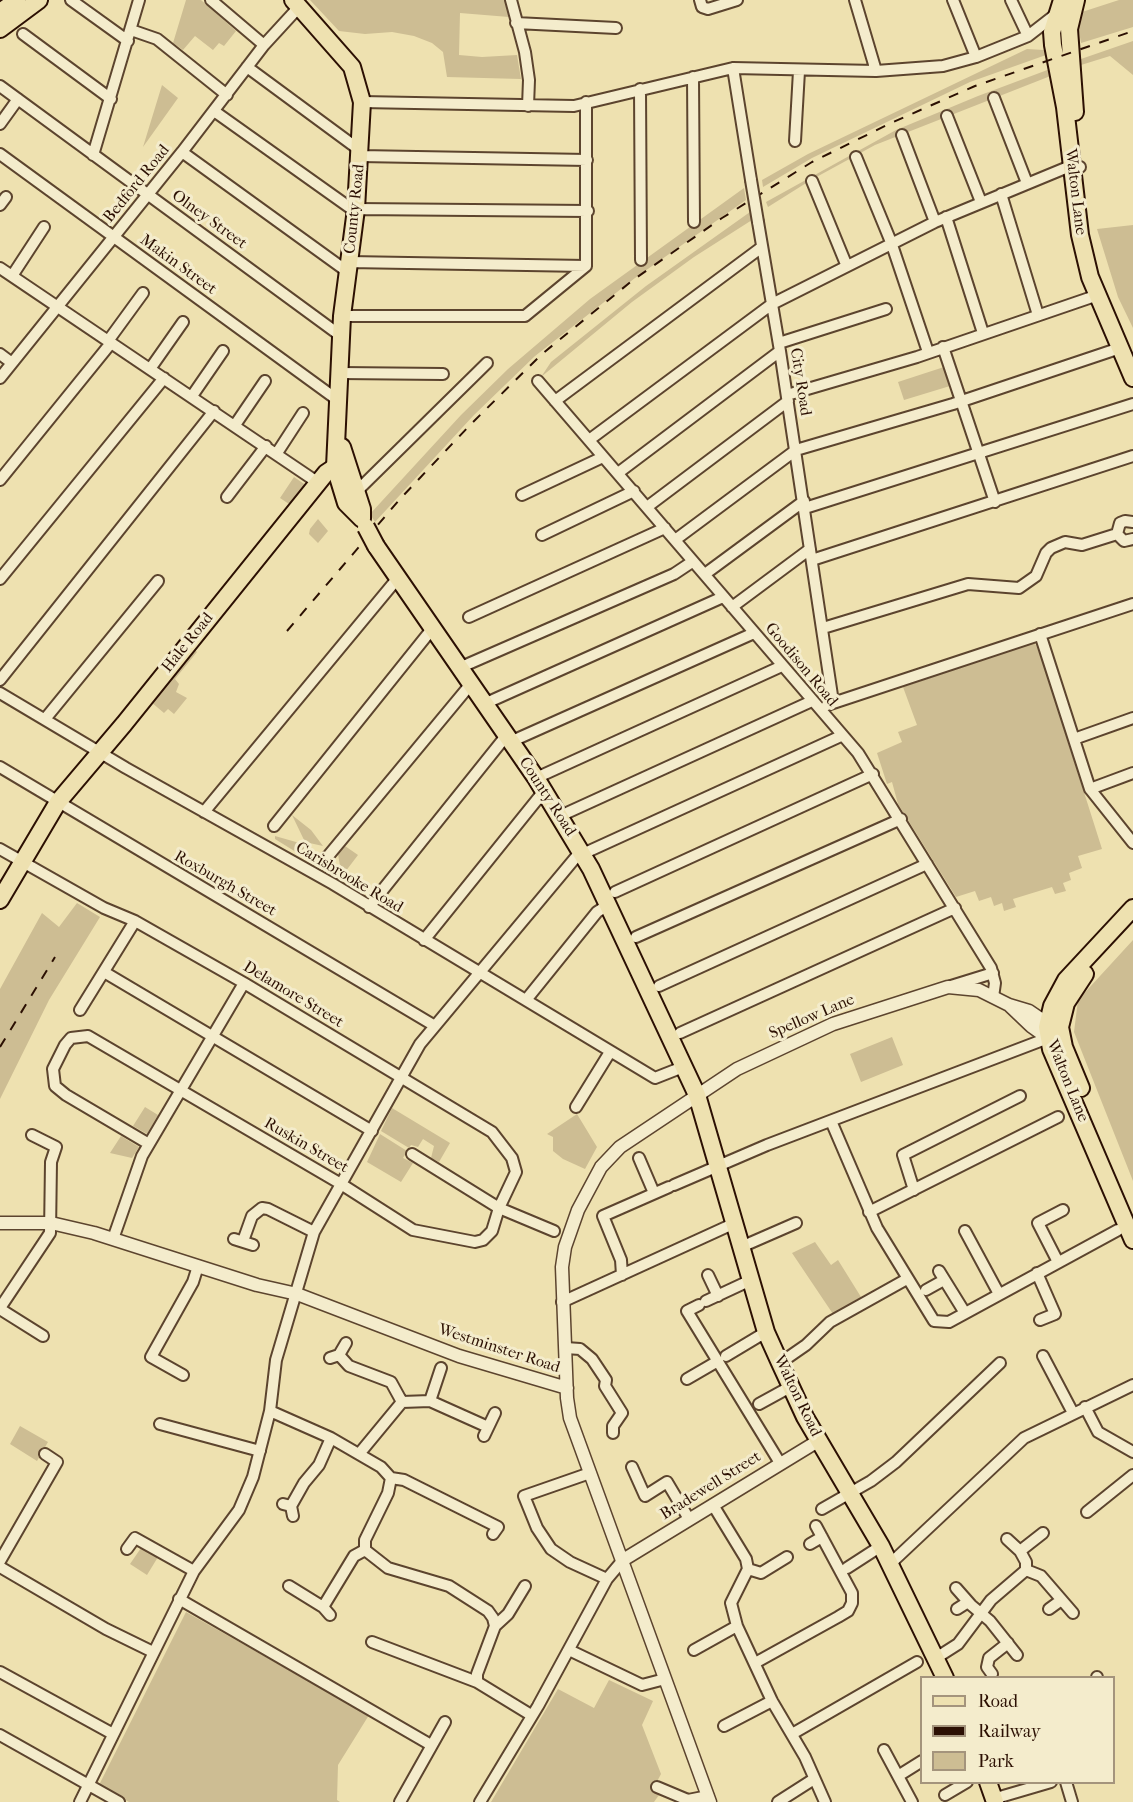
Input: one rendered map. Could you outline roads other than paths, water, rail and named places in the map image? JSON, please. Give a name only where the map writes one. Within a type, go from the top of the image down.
[{"type":"main road","points":[[10,7],[39,0]]},
{"type":"main road","points":[[10,7],[48,0]]},
{"type":"main road","name":"Walton Lane","points":[[1076,0],[1069,29],[1076,167],[1084,259],[1098,295],[1126,353]]},
{"type":"main road","name":"County Road","points":[[296,4],[323,31],[352,66],[362,102],[361,154],[356,211],[341,336],[338,441],[346,503],[364,523],[397,579],[540,785],[611,898],[697,1095]]},
{"type":"main road","points":[[0,29],[10,7]]},
{"type":"main road","name":"Walton Lane","points":[[1059,8],[1053,45],[1088,231],[1098,276],[1133,378]]},
{"type":"main road","name":"County Road","points":[[340,470],[355,493],[362,509],[364,523]]},
{"type":"main road","name":"Hale Road","points":[[0,900],[58,802],[320,484],[340,470]]},
{"type":"main road","name":"Walton Lane","points":[[1133,908],[1077,967],[1056,996],[1052,1031],[1133,1240]]},
{"type":"main road","name":"Walton Lane","points":[[1052,1031],[1075,987],[1133,923]]},
{"type":"main road","name":"Walton Lane","points":[[1052,1031],[1064,1047],[1133,1212]]},
{"type":"main road","name":"Walton Road","points":[[697,1095],[766,1332],[790,1387],[818,1441],[881,1546],[945,1676]]},
{"type":"main road","points":[[989,1784],[994,1800]]},
{"type":"street","points":[[71,0],[128,42]]},
{"type":"street","points":[[93,155],[140,0]]},
{"type":"street","points":[[211,0],[264,45]]},
{"type":"street","points":[[511,0],[525,52],[529,80],[528,106]]},
{"type":"street","points":[[700,0],[702,7],[708,9],[737,0]]},
{"type":"street","points":[[855,0],[876,72]]},
{"type":"street","points":[[954,0],[976,57]]},
{"type":"street","points":[[1011,0],[1028,36]]},
{"type":"street","name":"Bedford Road","points":[[0,378],[182,152],[296,4]]},
{"type":"street","points":[[362,102],[574,106],[733,68],[876,72],[943,66],[976,57],[1028,36],[1059,8]]},
{"type":"street","points":[[516,23],[616,28]]},
{"type":"street","points":[[132,30],[157,39],[227,94]]},
{"type":"street","points":[[23,34],[111,99]]},
{"type":"street","points":[[1028,36],[1046,38],[1053,45]]},
{"type":"street","points":[[247,67],[361,154],[588,160]]},
{"type":"street","name":"City Road","points":[[733,68],[780,347],[833,702]]},
{"type":"street","points":[[795,141],[799,71]]},
{"type":"street","points":[[693,77],[694,222]]},
{"type":"street","name":"Olney Street","points":[[0,86],[341,336]]},
{"type":"street","points":[[640,89],[641,260]]},
{"type":"street","points":[[994,98],[1027,183]]},
{"type":"street","points":[[0,124],[18,99]]},
{"type":"street","points":[[342,316],[525,316],[586,266],[588,160],[586,102]]},
{"type":"street","points":[[214,111],[356,211],[588,211]]},
{"type":"street","points":[[947,116],[981,202]]},
{"type":"street","points":[[902,135],[935,222]]},
{"type":"street","points":[[182,152],[349,267],[586,266]]},
{"type":"street","name":"Makin Street","points":[[0,154],[339,401]]},
{"type":"street","points":[[856,157],[891,242],[928,352]]},
{"type":"street","points":[[589,440],[772,304],[846,264],[946,217],[1027,183],[1076,167]]},
{"type":"street","points":[[812,181],[846,264]]},
{"type":"street","points":[[1001,194],[1038,315]]},
{"type":"street","points":[[946,217],[983,333]]},
{"type":"street","points":[[12,276],[44,227]]},
{"type":"street","points":[[555,400],[762,247]]},
{"type":"street","points":[[0,268],[320,484]]},
{"type":"street","points":[[0,480],[109,342],[143,293]]},
{"type":"street","points":[[647,507],[788,398],[1098,295]]},
{"type":"street","points":[[618,473],[780,347],[886,309]]},
{"type":"street","points":[[150,369],[183,322]]},
{"type":"street","points":[[943,347],[995,502]]},
{"type":"street","points":[[192,396],[223,351]]},
{"type":"street","points":[[675,540],[796,450],[1126,353]]},
{"type":"street","points":[[0,354],[12,363]]},
{"type":"street","points":[[355,493],[487,363]]},
{"type":"street","points":[[340,373],[443,374]]},
{"type":"street","points":[[0,579],[164,378]]},
{"type":"street","points":[[235,425],[265,381]]},
{"type":"street","name":"Goodison Road","points":[[538,381],[634,491],[692,562],[705,574],[873,774],[993,974],[993,997]]},
{"type":"street","points":[[705,574],[804,505],[980,454],[1133,404]]},
{"type":"street","points":[[0,680],[214,411]]},
{"type":"street","points":[[277,453],[303,413]]},
{"type":"street","points":[[227,497],[266,446]]},
{"type":"street","points":[[732,607],[811,555],[995,502],[1133,456]]},
{"type":"street","points":[[522,495],[603,457]]},
{"type":"street","points":[[542,535],[634,491]]},
{"type":"street","points":[[1117,534],[1120,523],[1133,522]]},
{"type":"street","points":[[469,617],[665,528]]},
{"type":"street","points":[[1117,534],[1124,541],[1133,539]]},
{"type":"street","points":[[822,628],[968,584],[1013,589],[1026,585],[1036,576],[1046,553],[1051,548],[1065,542],[1082,545],[1117,534]]},
{"type":"street","points":[[1082,545],[1082,557]]},
{"type":"street","points":[[459,668],[674,573],[692,562]]},
{"type":"street","points":[[204,812],[397,579]]},
{"type":"street","points":[[45,719],[158,581]]},
{"type":"street","points":[[484,704],[723,597]]},
{"type":"street","points":[[477,599],[482,610]]},
{"type":"street","points":[[560,816],[816,705],[833,702],[1133,604]]},
{"type":"street","points":[[273,826],[432,629]]},
{"type":"street","points":[[369,907],[508,739],[754,633]]},
{"type":"street","points":[[1040,634],[1090,789],[1133,843]]},
{"type":"street","points":[[424,940],[540,785],[782,666]]},
{"type":"street","points":[[324,861],[470,685]]},
{"type":"street","name":"Carisbrooke Road","points":[[0,693],[480,972],[655,1078],[683,1067]]},
{"type":"street","points":[[1074,739],[1133,718]]},
{"type":"street","points":[[80,1802],[194,1571],[239,1510],[253,1477],[270,1412],[276,1360],[314,1232],[420,1044],[567,867],[583,854],[844,739]]},
{"type":"street","name":"Roxburgh Street","points":[[0,766],[435,1026]]},
{"type":"street","points":[[526,1000],[611,898],[873,774]]},
{"type":"street","points":[[1090,789],[1133,774]]},
{"type":"street","points":[[636,937],[901,819]]},
{"type":"street","name":"Delamore Street","points":[[0,849],[104,908],[135,921],[244,983],[492,1132],[512,1158],[516,1172],[499,1208]]},
{"type":"street","points":[[659,986],[927,864]]},
{"type":"street","points":[[680,1033],[955,908]]},
{"type":"street","points":[[80,1010],[135,921]]},
{"type":"street","points":[[104,972],[372,1131]]},
{"type":"street","name":"Spellow Lane","points":[[567,1388],[562,1302],[566,1247],[582,1202],[601,1167],[620,1147],[737,1069],[833,1024],[993,974]]},
{"type":"street","points":[[113,1239],[142,1156],[244,983]]},
{"type":"street","name":"Spellow Lane","points":[[948,987],[972,988],[1009,1005],[1029,1011],[1052,1031]]},
{"type":"street","points":[[1029,1011],[1042,1009],[1056,996]]},
{"type":"street","name":"Spellow Lane","points":[[1009,1005],[1022,1019],[1052,1031]]},
{"type":"street","points":[[622,1275],[621,1260],[603,1216],[676,1181],[1052,1031]]},
{"type":"street","name":"Ruskin Street","points":[[149,1144],[66,1095],[55,1086],[53,1069],[71,1038],[88,1036],[341,1184],[413,1230],[475,1242],[483,1240],[492,1231],[499,1208]]},
{"type":"street","points":[[576,1107],[610,1052]]},
{"type":"street","points":[[914,1190],[903,1155],[1020,1096]]},
{"type":"street","points":[[869,1212],[1058,1117]]},
{"type":"street","points":[[831,1120],[869,1212],[930,1317],[939,1323],[949,1322],[1118,1230]]},
{"type":"street","points":[[32,1135],[56,1148],[51,1162],[50,1233],[0,1309],[43,1336]]},
{"type":"street","points":[[427,1148],[416,1156],[499,1208],[554,1231]]},
{"type":"street","points":[[639,1158],[654,1193]]},
{"type":"street","points":[[243,1242],[252,1216],[262,1208],[314,1232]]},
{"type":"street","points":[[1058,1262],[1038,1223],[1063,1210]]},
{"type":"street","points":[[562,1302],[735,1222]]},
{"type":"street","name":"Westminster Road","points":[[0,1223],[51,1223],[113,1239],[297,1294],[459,1356],[567,1388],[570,1418],[709,1799]]},
{"type":"street","points":[[741,1247],[796,1223]]},
{"type":"street","points":[[965,1232],[999,1294]]},
{"type":"street","points":[[183,1375],[151,1357],[193,1282],[198,1266]]},
{"type":"street","points":[[1037,1273],[1054,1314],[1040,1320]]},
{"type":"street","points":[[708,1275],[718,1296]]},
{"type":"street","points":[[926,1290],[942,1276],[965,1313]]},
{"type":"street","points":[[780,1364],[806,1345],[830,1322],[907,1279]]},
{"type":"street","points":[[751,1280],[687,1311],[722,1358],[780,1463]]},
{"type":"street","points":[[687,1379],[766,1332]]},
{"type":"street","points":[[346,1344],[334,1357],[349,1366],[391,1382],[402,1402]]},
{"type":"street","points":[[566,1348],[580,1349],[592,1359],[606,1380],[605,1386],[622,1413],[613,1426],[613,1432]]},
{"type":"street","points":[[1043,1356],[1073,1413]]},
{"type":"street","points":[[822,1509],[849,1494],[904,1455],[1000,1363]]},
{"type":"street","points":[[430,1401],[441,1368]]},
{"type":"street","points":[[890,1564],[1024,1438],[1133,1385]]},
{"type":"street","points":[[759,1404],[790,1387]]},
{"type":"street","points":[[359,1454],[402,1402],[430,1401],[486,1432],[495,1413]]},
{"type":"street","points":[[1085,1407],[1098,1432],[1133,1452]]},
{"type":"street","points":[[270,1412],[331,1438],[387,1471],[391,1478],[388,1493],[365,1540],[365,1550]]},
{"type":"street","points":[[160,1424],[260,1451]]},
{"type":"street","points":[[289,1509],[304,1483],[319,1465],[331,1438]]},
{"type":"street","name":"Bradewell Street","points":[[623,1560],[818,1441]]},
{"type":"street","points":[[0,1560],[57,1462],[45,1454]]},
{"type":"street","points":[[632,1467],[645,1496],[667,1482],[689,1519]]},
{"type":"street","points":[[590,1473],[524,1496],[537,1528],[551,1549],[570,1562],[607,1579]]},
{"type":"street","points":[[1088,1512],[1133,1475]]},
{"type":"street","points":[[391,1478],[404,1480],[498,1527],[493,1534]]},
{"type":"street","points":[[713,1505],[746,1559],[748,1569],[731,1603],[737,1626],[772,1701],[792,1734],[825,1802]]},
{"type":"street","points":[[755,1663],[848,1611],[852,1593],[816,1526]]},
{"type":"street","points":[[1020,1551],[1043,1533]]},
{"type":"street","points":[[810,1544],[822,1537]]},
{"type":"street","points":[[127,1549],[135,1538],[194,1571]]},
{"type":"street","points":[[936,1658],[958,1644],[991,1600],[1026,1570],[1026,1562],[1020,1551],[1007,1539]]},
{"type":"street","points":[[847,1568],[881,1546]]},
{"type":"street","points":[[294,1586],[326,1611],[354,1556],[365,1550]]},
{"type":"street","points":[[365,1550],[388,1568],[449,1586],[488,1611],[494,1618],[495,1626]]},
{"type":"street","points":[[748,1569],[761,1573],[787,1557]]},
{"type":"street","points":[[480,1802],[569,1650],[607,1579],[623,1560]]},
{"type":"street","points":[[0,1567],[106,1629],[153,1652]]},
{"type":"street","points":[[1026,1570],[1041,1576],[1060,1602],[1073,1613]]},
{"type":"street","points":[[956,1588],[1017,1655]]},
{"type":"street","points":[[477,1682],[477,1674],[495,1626],[526,1593]]},
{"type":"street","points":[[179,1599],[431,1745]]},
{"type":"street","points":[[957,1610],[968,1602]]},
{"type":"street","points":[[1049,1609],[1060,1602]]},
{"type":"street","points":[[698,1634],[699,1647],[737,1626]]},
{"type":"street","points":[[818,1629],[824,1639]]},
{"type":"street","points":[[992,1674],[987,1667],[989,1658],[1008,1643]]},
{"type":"street","points":[[375,1647],[477,1682],[531,1715]]},
{"type":"street","points":[[569,1650],[642,1685],[665,1679]]},
{"type":"street","points":[[792,1734],[917,1662]]},
{"type":"street","points":[[0,1672],[113,1734]]},
{"type":"street","points":[[727,1711],[729,1724],[772,1701]]},
{"type":"street","points":[[400,1802],[445,1722]]},
{"type":"street","points":[[0,1735],[119,1802]]},
{"type":"street","points":[[884,1750],[912,1802]]},
{"type":"street","points":[[897,1776],[920,1762]]},
{"type":"street","points":[[778,1802],[814,1779]]},
{"type":"street","points":[[945,1795],[964,1784]]},
{"type":"street","points":[[994,1800],[1045,1784]]},
{"type":"street","points":[[1067,1784],[1072,1802]]},
{"type":"street","points":[[657,1787],[688,1800],[709,1799]]},
{"type":"railway","points":[[287,631],[400,499],[471,424],[542,354],[633,280],[722,218],[812,162],[891,123],[975,86],[1133,31]]},
{"type":"railway","points":[[0,1047],[55,957]]}]
